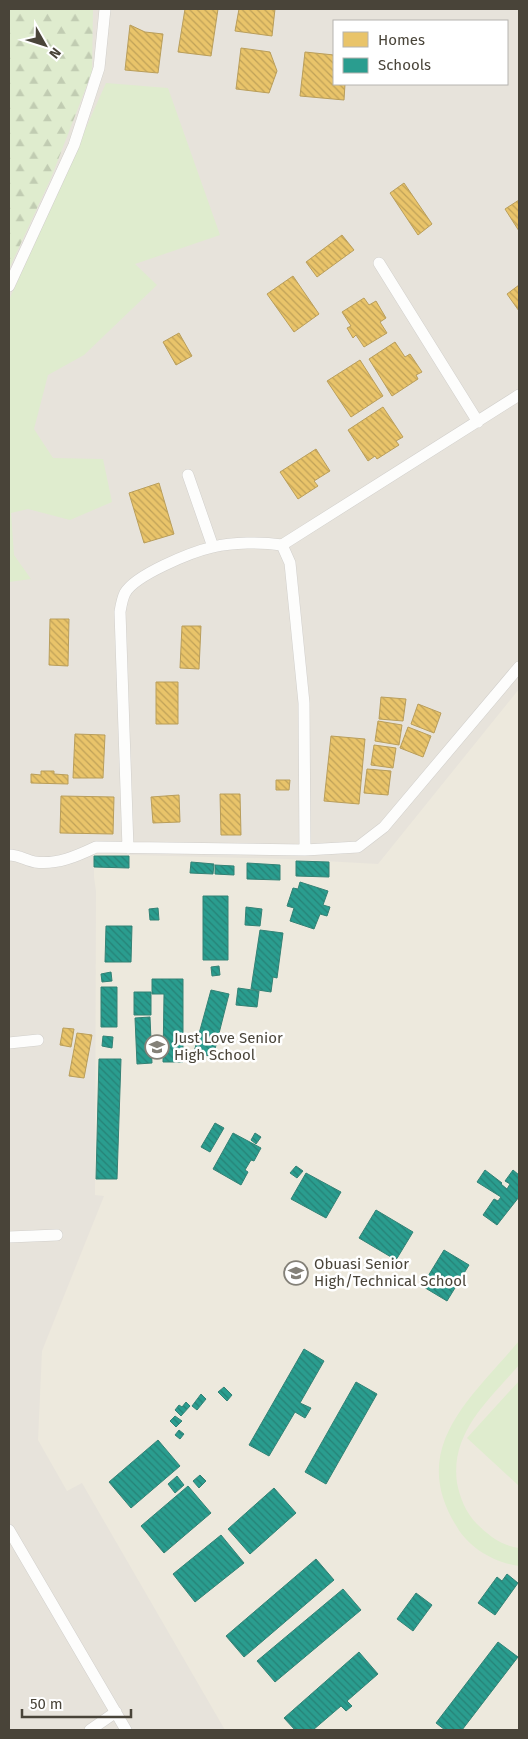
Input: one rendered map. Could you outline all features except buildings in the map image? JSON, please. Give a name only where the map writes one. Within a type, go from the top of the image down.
[{"type":"street","points":[[9,286],[74,145],[99,68],[105,9]]},
{"type":"street","points":[[379,263],[478,422]]},
{"type":"street","points":[[128,848],[120,612],[125,594],[137,580],[171,562],[213,547],[263,542],[282,545],[519,395]]},
{"type":"street","points":[[188,475],[213,547]]},
{"type":"street","points":[[282,545],[290,563],[304,702],[305,850]]},
{"type":"street","points":[[9,855],[36,862],[51,862],[73,858],[96,847],[305,850],[358,847],[384,827],[519,667]]},
{"type":"street","points":[[9,1043],[38,1040]]},
{"type":"street","points":[[9,1238],[57,1236]]},
{"type":"street","points":[[9,1530],[126,1730]]},
{"type":"street","points":[[90,1730],[116,1712]]},
{"type":"shaded area","points":[[9,9],[519,9],[519,1730],[9,1730]]},
{"type":"shaded area","name":"Obuasi Senior High/Technical School","points":[[519,689],[519,1730],[225,1730],[82,1483],[67,1491],[38,1440],[42,1351],[104,1196],[95,1195],[96,891],[94,854],[288,859],[378,864]]},
{"type":"green space","points":[[9,9],[93,9],[92,72],[51,178],[9,269]]},
{"type":"green space","points":[[106,83],[168,88],[220,235],[135,264],[157,285],[84,355],[48,375],[34,429],[53,458],[103,459],[112,502],[70,520],[28,509],[11,513],[14,555],[31,579],[9,582],[9,300]]},
{"type":"green space","points":[[519,1341],[519,1365],[474,1418],[466,1432],[456,1465],[458,1489],[464,1505],[473,1520],[491,1536],[507,1545],[519,1548],[519,1566],[492,1558],[468,1542],[457,1527],[443,1499],[439,1473],[442,1448],[451,1426],[465,1404]]},
{"type":"green space","points":[[519,1381],[519,1486],[467,1438]]},
{"type":"place","name":"Just Love Senior High School","points":[[157,1047]]},
{"type":"place","name":"Obuasi Senior High/Technical School","points":[[296,1273]]}]
